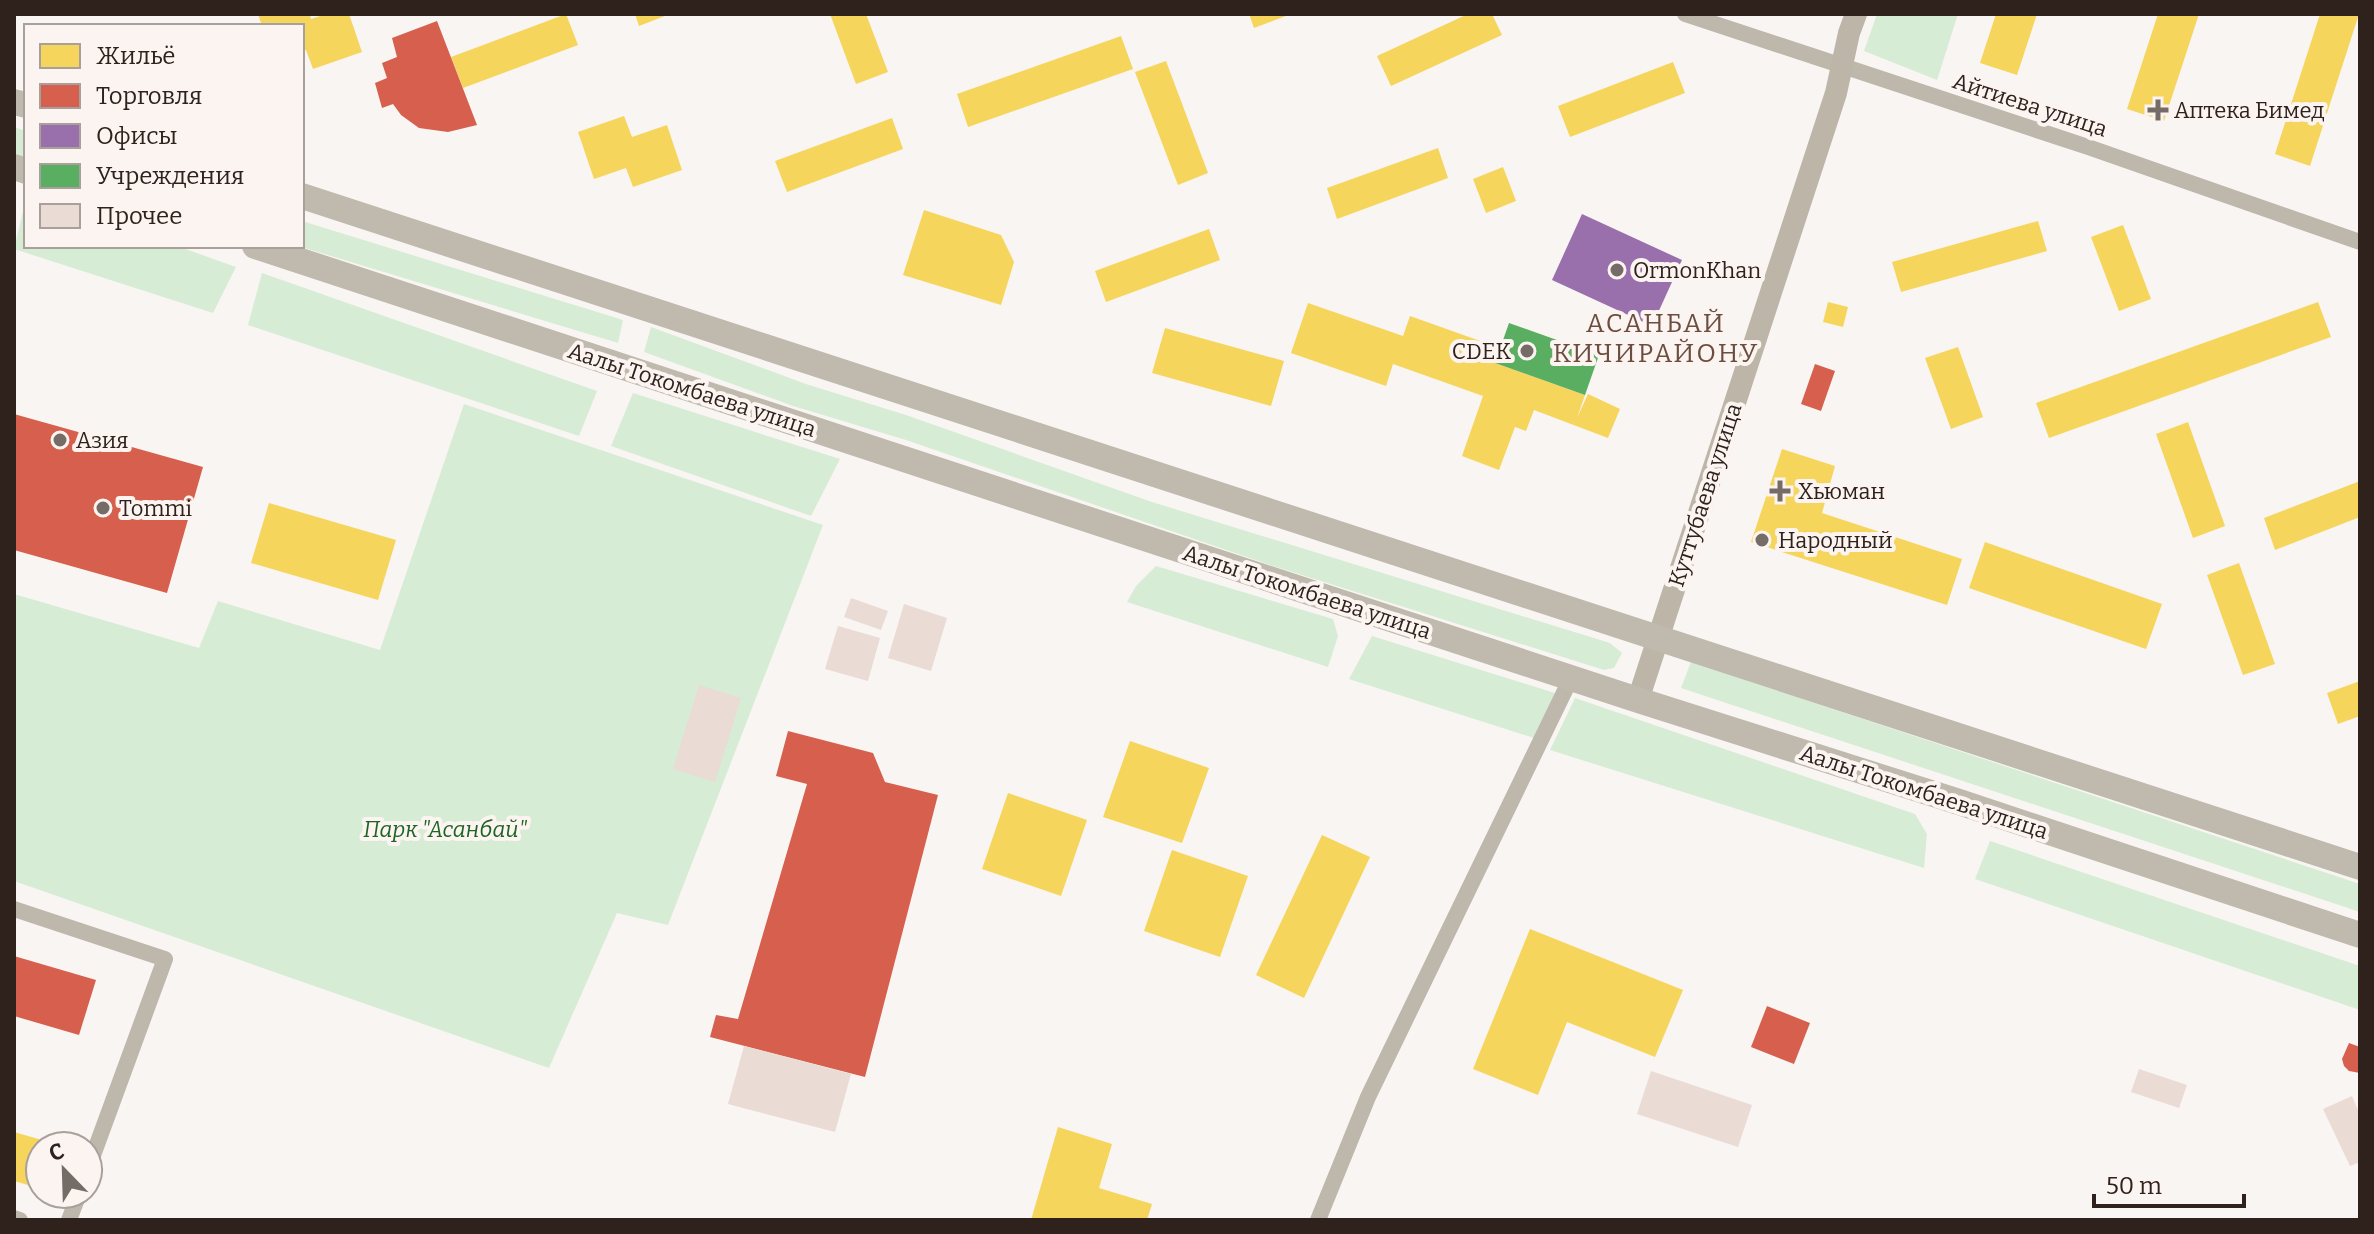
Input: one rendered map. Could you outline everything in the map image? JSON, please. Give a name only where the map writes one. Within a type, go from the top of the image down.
[{"type":"main road","name":"Куттубаева улица","points":[[1638,700],[1836,93],[1856,14]]},
{"type":"main road","points":[[304,197],[2360,867]]},
{"type":"main road","name":"Аалы Токомбаева улица","points":[[261,248],[2360,935]]},
{"type":"street","name":"Айтиева улица","points":[[1685,14],[2088,147],[2360,242]]},
{"type":"street","points":[[1318,1220],[1368,1097],[1571,678]]},
{"type":"street","points":[[14,909],[165,959],[102,1130]]},
{"type":"green space","points":[[1877,14],[1958,14],[1937,80],[1864,51]]},
{"type":"green space","points":[[14,127],[24,130],[24,161],[14,158]]},
{"type":"green space","points":[[24,207],[24,248],[183,248],[236,267],[213,313],[14,249]]},
{"type":"green space","points":[[304,222],[623,320],[618,343],[304,248]]},
{"type":"green space","points":[[262,273],[597,391],[579,436],[248,325]]},
{"type":"green space","points":[[651,327],[806,384],[906,415],[1152,502],[1610,643],[1622,653],[1614,668],[1604,670],[1270,565],[906,440],[793,406],[644,352]]},
{"type":"green space","points":[[633,393],[840,459],[811,516],[611,446]]},
{"type":"green space","name":"Парк \"Асанбай\"","points":[[464,404],[823,525],[668,925],[617,913],[549,1068],[14,881],[14,594],[199,648],[218,601],[380,650]]},
{"type":"green space","points":[[1156,566],[1333,619],[1338,636],[1328,667],[1127,602],[1136,586]]},
{"type":"green space","points":[[1372,636],[1555,693],[1534,738],[1349,679]]},
{"type":"green space","points":[[1691,662],[2360,884],[2360,912],[1681,688]]},
{"type":"green space","points":[[1575,698],[1915,814],[1927,834],[1924,868],[1550,750]]},
{"type":"green space","points":[[1990,841],[2360,966],[2360,1010],[1975,879]]},
{"type":"building: Жильё","points":[[258,14],[310,14],[311,19],[326,14],[349,14],[362,52],[313,69],[304,50],[304,24],[261,24]]},
{"type":"building: Жильё","points":[[566,14],[578,45],[463,88],[451,57]]},
{"type":"building: Жильё","points":[[635,14],[670,14],[639,26]]},
{"type":"building: Жильё","points":[[830,14],[866,14],[888,72],[856,84]]},
{"type":"building: Жильё","points":[[1249,14],[1291,14],[1254,28]]},
{"type":"building: Жильё","points":[[1468,14],[1492,14],[1502,35],[1391,86],[1377,56]]},
{"type":"building: Жильё","points":[[1996,14],[2037,14],[2017,75],[1980,63]]},
{"type":"building: Жильё","points":[[2158,14],[2199,14],[2164,121],[2127,109]]},
{"type":"building: Жильё","points":[[2320,14],[2359,14],[2310,166],[2275,154]]},
{"type":"building: Жильё","points":[[1121,36],[1133,69],[968,127],[957,94]]},
{"type":"building: Жильё","points":[[1166,61],[1208,173],[1178,185],[1135,72]]},
{"type":"building: Жильё","points":[[1673,62],[1685,93],[1570,137],[1558,106]]},
{"type":"building: Жильё","points":[[624,116],[632,137],[667,125],[682,170],[633,187],[626,168],[594,179],[578,132]]},
{"type":"building: Жильё","points":[[892,118],[903,149],[787,192],[775,161]]},
{"type":"building: Жильё","points":[[1438,148],[1448,178],[1337,219],[1327,188]]},
{"type":"building: Жильё","points":[[1503,167],[1516,201],[1486,213],[1473,179]]},
{"type":"building: Жильё","points":[[924,210],[1001,235],[1014,262],[1001,305],[903,275]]},
{"type":"building: Жильё","points":[[2038,221],[2047,251],[1901,292],[1892,262]]},
{"type":"building: Жильё","points":[[2123,225],[2151,299],[2119,311],[2091,237]]},
{"type":"building: Жильё","points":[[1209,229],[1220,260],[1106,302],[1095,271]]},
{"type":"building: Жильё","points":[[1828,302],[1848,307],[1843,327],[1823,322]]},
{"type":"building: Жильё","points":[[2318,302],[2331,337],[2049,438],[2036,403]]},
{"type":"building: Жильё","points":[[1308,303],[1403,336],[1410,316],[1500,348],[1495,363],[1585,395],[1577,418],[1588,394],[1620,409],[1608,438],[1534,410],[1526,431],[1515,427],[1499,470],[1462,456],[1483,396],[1393,364],[1386,386],[1291,353]]},
{"type":"building: Жильё","points":[[1165,328],[1284,361],[1271,406],[1152,373]]},
{"type":"building: Жильё","points":[[1958,347],[1983,417],[1951,429],[1925,358]]},
{"type":"building: Жильё","points":[[2188,422],[2225,526],[2193,538],[2156,434]]},
{"type":"building: Жильё","points":[[1782,449],[1835,466],[1822,513],[1962,559],[1947,605],[1751,542]]},
{"type":"building: Жильё","points":[[2360,481],[2360,517],[2275,550],[2264,518]]},
{"type":"building: Жильё","points":[[269,503],[396,540],[378,600],[251,563]]},
{"type":"building: Жильё","points":[[1985,542],[2162,604],[2146,649],[1969,588]]},
{"type":"building: Жильё","points":[[2239,563],[2275,664],[2243,675],[2207,575]]},
{"type":"building: Жильё","points":[[2360,681],[2360,716],[2338,724],[2327,693]]},
{"type":"building: Жильё","points":[[1130,741],[1209,768],[1182,843],[1103,817]]},
{"type":"building: Жильё","points":[[1008,793],[1087,820],[1061,896],[982,869]]},
{"type":"building: Жильё","points":[[1322,835],[1370,857],[1304,998],[1256,975]]},
{"type":"building: Жильё","points":[[1172,850],[1248,876],[1220,957],[1144,931]]},
{"type":"building: Жильё","points":[[1530,929],[1683,990],[1655,1057],[1567,1022],[1538,1095],[1473,1069]]},
{"type":"building: Жильё","points":[[1058,1127],[1112,1144],[1099,1188],[1152,1204],[1147,1220],[1031,1220]]},
{"type":"building: Жильё","points":[[14,1132],[24,1135],[24,1184],[14,1181]]},
{"type":"building: Торговля","points":[[437,21],[477,125],[448,132],[419,128],[401,115],[393,104],[382,108],[375,83],[387,78],[382,63],[397,57],[392,38]]},
{"type":"building: Торговля","points":[[1815,364],[1835,371],[1821,411],[1801,404]]},
{"type":"building: Торговля","name":"Tommi","points":[[14,414],[203,467],[167,593],[14,550]]},
{"type":"building: Торговля","points":[[788,731],[873,753],[885,782],[938,795],[865,1077],[710,1037],[716,1015],[738,1019],[807,784],[776,776]]},
{"type":"building: Торговля","points":[[14,956],[96,980],[79,1035],[14,1016]]},
{"type":"building: Торговля","points":[[1767,1006],[1810,1023],[1794,1064],[1751,1047]]},
{"type":"building: Торговля","points":[[2349,1043],[2360,1047],[2360,1073],[2349,1071],[2344,1066],[2342,1059]]},
{"type":"building: Офисы","name":"OrmonKhan","points":[[1582,214],[1682,260],[1652,326],[1552,280]]},
{"type":"building: Учреждения","points":[[1509,323],[1599,355],[1585,395],[1495,363]]},
{"type":"building: Прочее","points":[[851,598],[888,611],[881,630],[844,617]]},
{"type":"building: Прочее","points":[[904,604],[947,618],[931,671],[888,658]]},
{"type":"building: Прочее","points":[[838,626],[880,638],[868,681],[825,669]]},
{"type":"building: Прочее","points":[[699,685],[741,698],[715,782],[673,769]]},
{"type":"building: Прочее","points":[[744,1046],[851,1074],[835,1132],[728,1104]]},
{"type":"building: Прочее","points":[[2139,1069],[2187,1085],[2179,1108],[2131,1092]]},
{"type":"building: Прочее","points":[[1651,1071],[1752,1105],[1738,1147],[1637,1114]]},
{"type":"building: Прочее","points":[[2352,1096],[2360,1115],[2360,1162],[2350,1166],[2323,1109]]},
{"type":"place","name":"Аптека Бимед","points":[[2158,110]]},
{"type":"place","name":"OrmonKhan","points":[[1617,270]]},
{"type":"place","name":"CDEK","points":[[1527,351]]},
{"type":"place","name":"Азия","points":[[60,440]]},
{"type":"place","name":"Хьюман","points":[[1780,491]]},
{"type":"place","name":"Tommi","points":[[103,508]]},
{"type":"place","name":"Народный","points":[[1762,540]]},
{"type":"district","name":"АСАНБАЙ КИЧИРАЙОНУ","points":[[1656,338]]}]
